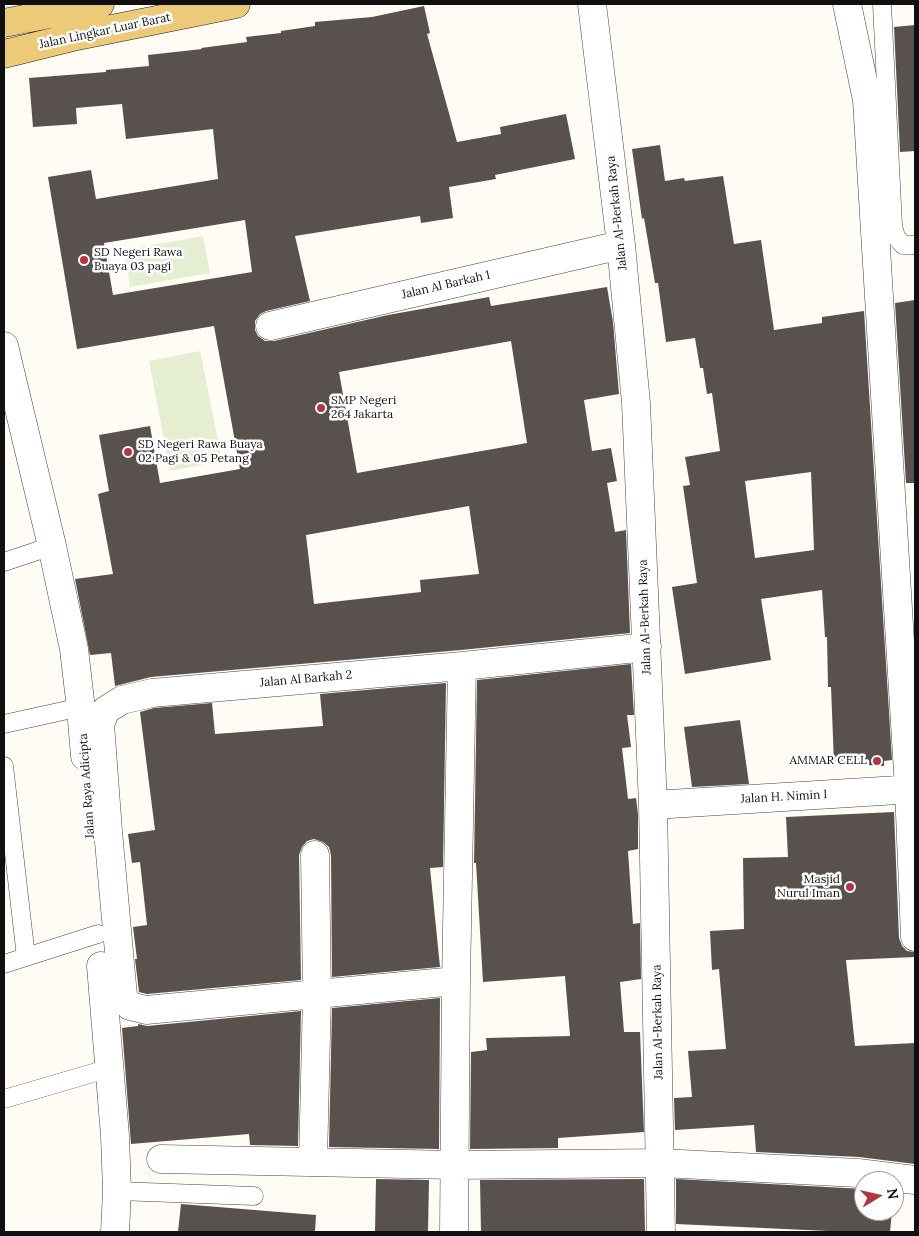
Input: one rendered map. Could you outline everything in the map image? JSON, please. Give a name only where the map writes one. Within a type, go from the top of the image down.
[{"type":"main road","points":[[4,22],[100,4]]},
{"type":"main road","name":"Jalan Lingkar Luar Barat","points":[[4,54],[77,36],[236,4]]},
{"type":"street","name":"Jalan Al-Berkah Raya","points":[[592,4],[621,244],[636,403],[639,648],[654,805],[661,1232]]},
{"type":"street","points":[[847,4],[867,100],[912,789],[915,937]]},
{"type":"street","name":"Jalan Al Barkah 1","points":[[270,326],[621,244]]},
{"type":"street","name":"Jalan Raya Adicipta","points":[[4,346],[52,546],[74,649],[81,707],[115,1136],[117,1191],[115,1232]]},
{"type":"street","name":"Jalan Al Barkah 2","points":[[456,981],[146,1010],[130,1006],[123,996],[108,831],[100,724],[106,710],[122,700],[152,692],[462,666],[639,648]]},
{"type":"street","points":[[454,1232],[456,981],[462,666]]},
{"type":"street","name":"Jalan H. Nimin I","points":[[654,805],[912,789]]},
{"type":"street","points":[[312,1162],[317,995],[315,854]]},
{"type":"street","points":[[161,1159],[455,1165],[661,1163],[858,1173],[915,1180]]},
{"type":"lane","points":[[882,4],[893,226],[896,237],[903,244],[915,245]]},
{"type":"lane","points":[[4,562],[52,546]]},
{"type":"lane","points":[[4,724],[81,707]]},
{"type":"lane","points":[[4,766],[26,957]]},
{"type":"lane","points":[[4,964],[98,934]]},
{"type":"lane","points":[[4,1099],[110,1068]]},
{"type":"lane","points":[[117,1191],[254,1196]]},
{"type":"green space","points":[[203,236],[210,273],[130,287],[124,250]]},
{"type":"green space","points":[[200,351],[222,461],[170,471],[149,361]]},
{"type":"building","points":[[424,6],[430,33],[427,34],[457,142],[501,134],[500,127],[566,114],[575,159],[495,175],[496,179],[449,187],[453,218],[421,223],[420,216],[295,236],[310,301],[260,314],[255,321],[255,330],[258,336],[265,341],[274,341],[388,315],[489,297],[491,306],[607,287],[613,322],[619,394],[584,400],[592,451],[611,448],[617,481],[607,483],[615,532],[626,530],[630,633],[151,677],[115,686],[111,653],[90,655],[75,579],[113,574],[98,494],[109,491],[99,435],[150,426],[160,483],[240,469],[214,326],[77,349],[48,177],[91,170],[96,199],[218,179],[213,129],[126,139],[122,104],[76,108],[77,124],[33,127],[29,78],[106,72],[106,70],[149,66],[148,55],[247,42],[246,37],[281,33],[281,31],[315,26],[315,22],[372,17]],"holes":[[[245,220],[252,272],[113,295],[104,243]],[[511,341],[527,443],[357,473],[339,372]],[[469,506],[479,574],[420,580],[421,592],[314,604],[306,535]]]},
{"type":"building","points":[[915,25],[915,151],[900,152],[894,27]]},
{"type":"building","points":[[660,145],[665,181],[684,178],[685,181],[723,176],[734,244],[761,240],[774,330],[822,323],[822,317],[864,311],[892,760],[884,761],[884,766],[834,763],[831,687],[828,687],[827,637],[825,637],[822,590],[761,599],[771,660],[685,674],[672,587],[697,583],[683,486],[690,485],[685,457],[720,451],[712,393],[707,394],[703,368],[700,368],[695,338],[666,342],[658,283],[655,283],[644,218],[642,219],[632,149]],"holes":[[[811,472],[814,550],[755,558],[745,481]]]},
{"type":"building","points":[[915,300],[915,483],[906,483],[895,303]]},
{"type":"building","points":[[631,664],[634,715],[627,715],[631,747],[622,748],[628,799],[636,798],[638,814],[638,849],[628,851],[633,924],[640,923],[641,979],[620,982],[624,1032],[640,1032],[644,1132],[558,1138],[558,1148],[470,1149],[471,1052],[487,1050],[486,1038],[570,1036],[565,976],[483,982],[476,863],[474,863],[477,680]]},
{"type":"building","points":[[446,683],[443,867],[430,868],[440,967],[332,977],[331,855],[329,847],[323,842],[314,839],[307,841],[299,855],[301,980],[147,994],[139,992],[133,927],[147,925],[140,862],[132,863],[128,834],[155,830],[140,712],[154,708],[212,703],[215,734],[323,726],[320,694]]},
{"type":"building","points":[[740,720],[749,784],[692,787],[684,727]]},
{"type":"building","points":[[894,812],[899,938],[902,946],[907,951],[915,952],[915,957],[846,960],[855,1046],[915,1043],[915,1164],[859,1157],[756,1152],[754,1125],[675,1130],[674,1098],[692,1097],[688,1051],[726,1049],[719,969],[712,970],[710,931],[744,929],[743,858],[788,857],[786,817]]},
{"type":"building","points":[[440,998],[439,1149],[329,1147],[332,1008]]},
{"type":"building","points":[[301,1011],[298,1146],[250,1145],[249,1134],[131,1144],[122,1028],[138,1026],[138,1024],[147,1026]]},
{"type":"building","points":[[376,1179],[429,1180],[428,1232],[375,1232]]},
{"type":"building","points":[[644,1179],[645,1232],[481,1232],[480,1180]]},
{"type":"building","points":[[676,1179],[854,1188],[854,1221],[891,1221],[890,1232],[676,1224]]},
{"type":"building","points":[[181,1204],[316,1215],[315,1232],[178,1232]]},
{"type":"place","name":"SD Negeri Rawa Buaya 03 pagi","points":[[84,260]]},
{"type":"place","name":"SMP Negeri 264 Jakarta","points":[[321,408]]},
{"type":"place","name":"SD Negeri Rawa Buaya 02 Pagi & 05 Petang","points":[[128,452]]},
{"type":"place","name":"AMMAR CELL","points":[[877,761]]},
{"type":"place","name":"Masjid Nurul Iman","points":[[850,887]]}]
